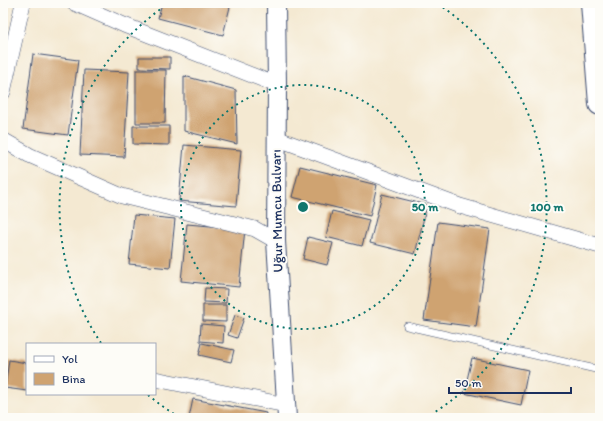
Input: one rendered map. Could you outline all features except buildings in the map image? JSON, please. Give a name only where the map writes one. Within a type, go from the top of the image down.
[{"type":"highway","points":[[592,3],[600,104]]},
{"type":"street","points":[[3,92],[23,3]]},
{"type":"street","points":[[74,3],[124,25],[277,85]]},
{"type":"street","name":"Uğur Mumcu Bulvarı","points":[[276,3],[276,241],[286,411]]},
{"type":"street","points":[[276,138],[460,206],[600,246]]},
{"type":"street","points":[[3,140],[29,155],[122,196],[255,229],[276,241]]},
{"type":"street","points":[[156,379],[286,411]]},
{"type":"lane","points":[[407,326],[600,370]]}]
